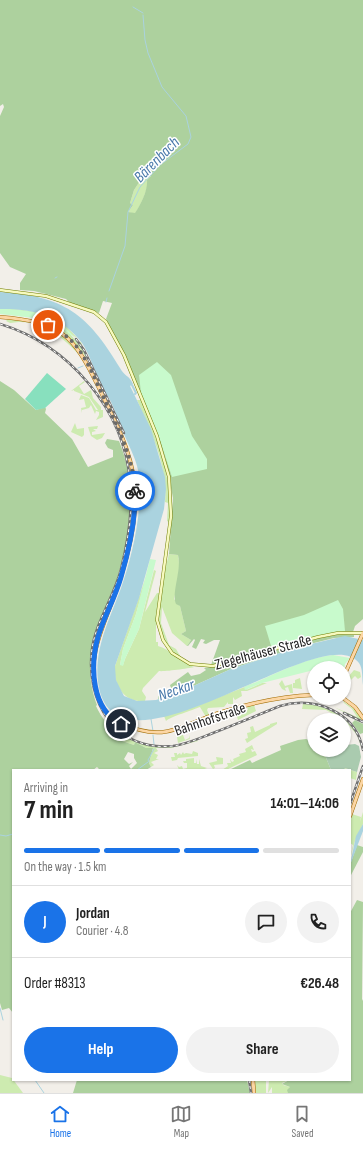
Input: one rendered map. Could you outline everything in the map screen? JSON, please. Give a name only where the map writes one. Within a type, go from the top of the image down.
[{"type":"main road","name":"Ziegelhäuser Straße","points":[[0,290],[46,296],[99,315],[107,324],[122,350],[157,436],[169,477],[172,512],[158,609],[158,626],[168,649],[177,658],[200,666],[216,666],[318,637],[362,635]]},
{"type":"main road","name":"Bahnhofstraße","points":[[0,317],[45,323],[68,337],[84,358],[130,457],[135,482],[135,505],[123,570],[96,644],[94,677],[97,694],[103,708],[112,719],[128,726],[154,733],[168,733],[222,712],[292,696],[307,696]]},
{"type":"main road","points":[[351,662],[362,635]]},
{"type":"main road","points":[[351,704],[363,718]]},
{"type":"main road","points":[[351,813],[363,779]]},
{"type":"main road","points":[[253,1081],[254,1093]]},
{"type":"green space","points":[[0,0],[363,0],[363,619],[355,626],[353,632],[330,634],[211,665],[220,640],[214,640],[206,644],[203,643],[205,640],[201,639],[196,649],[192,647],[195,640],[194,639],[187,646],[191,640],[181,634],[186,631],[180,606],[176,604],[175,599],[175,588],[179,567],[178,555],[169,554],[173,498],[165,457],[128,361],[106,319],[112,303],[103,301],[99,313],[72,305],[66,299],[34,291],[20,290],[20,283],[26,274],[10,267],[0,253],[0,116],[4,107],[3,104],[0,106]],"holes":[[[146,172],[149,172],[151,176],[147,180],[144,197],[140,205],[135,213],[128,212],[133,205],[130,203],[134,190]]]},
{"type":"green space","points":[[146,172],[149,172],[151,176],[148,180],[147,188],[142,201],[135,214],[128,212],[133,205],[130,203],[134,190]]},
{"type":"green space","points":[[0,309],[32,311],[43,314],[52,318],[61,323],[77,338],[56,321],[47,316]]},
{"type":"green space","points":[[0,309],[21,310],[42,314],[60,323],[75,338],[51,320],[0,314]]},
{"type":"green space","points":[[9,318],[42,325],[59,333],[74,347],[82,358],[62,338],[46,328],[29,323],[10,323],[6,321]]},
{"type":"green space","points":[[51,320],[69,333],[77,342],[81,342],[87,359],[79,347],[70,338],[48,321]]},
{"type":"green space","points":[[157,362],[171,375],[192,436],[207,459],[207,469],[172,477],[161,443],[141,393],[139,375]]},
{"type":"green space","points":[[47,373],[66,389],[45,408],[36,410],[25,399]]},
{"type":"green space","points":[[0,381],[14,390],[36,410],[45,407],[45,413],[72,439],[88,467],[113,457],[113,450],[108,448],[105,443],[107,439],[119,441],[125,457],[128,474],[130,492],[129,527],[117,579],[95,640],[91,655],[90,670],[96,706],[104,719],[123,737],[122,741],[134,745],[135,742],[146,748],[153,748],[149,763],[151,767],[148,769],[131,769],[99,769],[97,767],[94,769],[12,769],[12,1012],[9,1008],[2,1010],[0,1003]],"holes":[[[128,752],[134,754],[134,758],[137,763],[131,769],[129,766],[133,762],[129,764],[124,759]]]},
{"type":"green space","points":[[84,381],[85,382],[79,386],[84,394],[91,390],[93,398],[101,407],[101,410],[98,410],[89,397],[74,390],[71,391]]},
{"type":"green space","points":[[81,395],[89,398],[96,410],[103,410],[103,417],[96,420],[99,412],[96,411],[95,414],[91,405],[89,408],[82,410],[82,413],[81,408],[86,407],[84,399],[79,400]]},
{"type":"green space","points":[[137,400],[141,400],[153,430],[167,475],[170,506],[169,522],[167,521],[168,503],[165,502],[164,475],[161,462],[153,437]]},
{"type":"green space","points":[[75,423],[77,429],[84,428],[84,435],[82,437],[71,432]]},
{"type":"green space","points":[[98,426],[97,429],[93,429],[96,431],[92,432],[92,435],[105,433],[102,438],[97,440],[91,436],[88,427]]},
{"type":"green space","points":[[169,554],[178,555],[179,560],[179,571],[174,599],[180,606],[186,631],[181,634],[191,640],[187,646],[172,633],[162,607],[161,623],[169,645],[176,649],[182,659],[171,649],[164,637],[160,624],[160,596]]},
{"type":"green space","points":[[150,559],[156,560],[139,629],[123,666],[120,665],[123,649],[136,614]]},
{"type":"green space","points":[[154,570],[156,571],[145,612],[157,593],[159,593],[156,618],[156,642],[158,642],[158,646],[194,667],[159,671],[143,688],[142,691],[146,697],[145,701],[138,701],[131,699],[121,691],[116,680],[115,666],[148,571],[136,614],[123,649],[120,665],[123,665],[139,629]]},
{"type":"green space","points":[[338,600],[343,609],[345,631],[317,636],[272,649],[265,626],[304,615]]},
{"type":"green space","points":[[342,634],[354,635],[354,637],[334,638],[298,647],[231,669],[180,692],[158,699],[158,696],[172,691],[170,685],[188,672],[191,676],[200,674],[206,670],[204,668],[226,665],[314,639]]},
{"type":"green space","points":[[333,655],[350,658],[348,661],[307,661]]},
{"type":"green space","points":[[307,661],[307,672],[262,683],[245,690],[244,687]]},
{"type":"green space","points":[[354,670],[360,672],[361,677],[358,679],[355,676],[351,680],[351,674]]},
{"type":"green space","points":[[300,678],[302,689],[293,688],[293,683],[295,683],[295,680]]},
{"type":"green space","points":[[282,680],[285,686],[292,684],[293,693],[290,693],[288,687],[285,688],[286,691],[282,689],[279,684]]},
{"type":"green space","points":[[262,683],[267,683],[247,691],[241,691],[242,696],[235,700],[233,697],[233,704],[228,704],[228,702],[224,707],[208,708],[207,710],[209,715],[206,717],[200,707],[166,721],[164,716],[197,706],[252,684],[246,690]]},
{"type":"green space","points":[[303,704],[314,705],[335,713],[326,710],[302,709]]},
{"type":"green space","points":[[254,705],[256,711],[238,720],[235,710],[237,709],[236,713],[248,710],[247,707]]},
{"type":"green space","points":[[347,705],[354,709],[362,719],[359,720],[351,716],[351,714],[357,717],[352,709]]},
{"type":"green space","points":[[355,720],[363,724],[363,733],[360,734],[352,723]]},
{"type":"green space","points":[[277,722],[277,724],[247,743],[245,739],[248,738],[247,733],[251,732],[250,727],[253,726],[255,732]]},
{"type":"green space","points":[[116,724],[131,729],[130,735],[115,725]]},
{"type":"green space","points":[[113,726],[132,739],[153,745],[175,746],[198,741],[171,748],[156,748],[158,751],[154,753],[158,755],[156,759],[159,759],[151,762],[154,765],[151,767],[149,763],[153,749],[146,748],[135,742],[134,745],[122,741],[123,737],[140,743],[121,734]]},
{"type":"green space","points":[[351,726],[356,732],[363,752],[357,735]]},
{"type":"green space","points":[[178,733],[183,735],[185,740],[189,738],[189,735],[190,739],[178,743]]},
{"type":"green space","points":[[307,739],[307,757],[326,757],[331,769],[231,769],[250,760],[252,763],[281,750],[280,746],[298,740]]},
{"type":"green space","points":[[351,744],[359,746],[361,757],[357,772],[345,768],[331,769],[326,757],[351,757]]},
{"type":"green space","points":[[252,745],[254,750],[251,749],[252,752],[255,751],[257,755],[228,769],[224,769],[228,766],[227,763],[231,763],[230,759],[232,762],[234,761],[233,759],[240,756],[239,754],[246,752],[245,749]]},
{"type":"green space","points":[[193,751],[198,753],[198,756],[178,758],[177,760],[172,761],[171,757],[175,757],[174,753],[177,753],[177,755],[180,753],[181,755],[183,752],[184,754],[192,754]]},
{"type":"green space","points":[[216,757],[223,758],[223,764],[214,765],[215,768],[213,769],[209,763],[217,761]]},
{"type":"green space","points":[[194,758],[194,763],[196,763],[196,759],[197,764],[199,764],[199,759],[201,766],[207,768],[183,769],[187,768],[187,763],[184,763],[183,761],[186,761],[186,759]]},
{"type":"green space","points":[[177,765],[179,767],[182,766],[183,769],[179,769]]},
{"type":"green space","points":[[351,770],[357,772],[356,780],[351,778]]},
{"type":"green space","points":[[363,812],[363,824],[355,841],[351,855],[353,845],[351,844],[352,814],[361,817],[360,822]]},
{"type":"green space","points":[[357,845],[363,847],[363,852],[351,875],[351,862]]},
{"type":"green space","points":[[357,900],[363,902],[363,1093],[288,1093],[287,1090],[290,1087],[282,1084],[287,1081],[351,1081],[351,911]]},
{"type":"green space","points":[[0,1075],[12,1078],[12,1081],[14,1081],[23,1093],[0,1093]]},
{"type":"green space","points":[[77,1081],[247,1081],[250,1093],[73,1093]]},
{"type":"green space","points":[[254,1081],[266,1081],[266,1093],[256,1093]]},
{"type":"green space","points":[[269,1081],[287,1081],[282,1083],[283,1085],[290,1087],[288,1093],[272,1093],[272,1087],[268,1093]]},
{"type":"water","points":[[0,292],[22,294],[41,298],[72,311],[85,321],[97,334],[122,371],[130,379],[133,384],[130,386],[151,429],[165,477],[166,489],[164,509],[139,598],[115,666],[116,680],[124,696],[137,701],[156,700],[180,692],[231,669],[298,647],[345,636],[363,640],[363,685],[362,671],[359,663],[338,655],[306,661],[224,696],[181,712],[144,720],[115,714],[99,688],[97,675],[98,662],[103,637],[130,560],[136,530],[140,499],[137,466],[111,402],[82,343],[65,326],[56,320],[35,312],[0,309]]},
{"type":"water","points":[[363,824],[363,831],[351,862],[351,860],[356,836]]},
{"type":"waterway","name":"Bärenbach","points":[[133,7],[143,13]]},
{"type":"waterway","name":"Bärenbach","points":[[109,291],[125,246],[128,212],[140,187],[160,165],[188,144],[191,137],[186,116],[162,87],[148,53],[145,40],[143,15]]},
{"type":"waterway","name":"Bärenbach","points":[[106,302],[107,298]]},
{"type":"waterway","points":[[78,368],[83,366]]},
{"type":"waterway","points":[[132,385],[136,393],[135,394]]},
{"type":"waterway","points":[[151,719],[153,731]]},
{"type":"waterway","points":[[153,735],[154,744]]},
{"type":"waterway","points":[[149,762],[148,760],[154,749]]},
{"type":"waterway","points":[[138,769],[148,762]]},
{"type":"waterway","points":[[0,835],[6,836],[12,834]]},
{"type":"waterway","points":[[0,1008],[3,1020]]},
{"type":"waterway","points":[[36,1081],[44,1093]]},
{"type":"railway","points":[[0,324],[25,334],[49,347],[70,364],[89,384],[104,405],[117,429],[126,455],[131,493],[128,537],[118,579],[97,629],[92,649],[91,668],[94,687],[99,704],[108,719],[120,732],[135,741],[153,746],[173,746],[198,739],[280,706],[293,703],[307,703],[332,710],[343,717],[352,726],[359,737],[363,750]]},
{"type":"railway","points":[[76,339],[84,350],[124,433]]},
{"type":"railway","points":[[351,716],[363,722]]},
{"type":"railway","points":[[351,801],[363,766]]},
{"type":"railway","points":[[249,1081],[251,1093]]},
{"type":"way so far","points":[[48,325],[68,337],[77,347],[88,364],[128,451],[133,469],[135,491]]},
{"type":"route","points":[[121,724],[109,715],[103,708],[100,701],[96,690],[94,660],[98,637],[118,587],[123,570],[134,517],[135,491]]},
{"type":"water label","name":"Neckar","points":[[176,689]]}]
